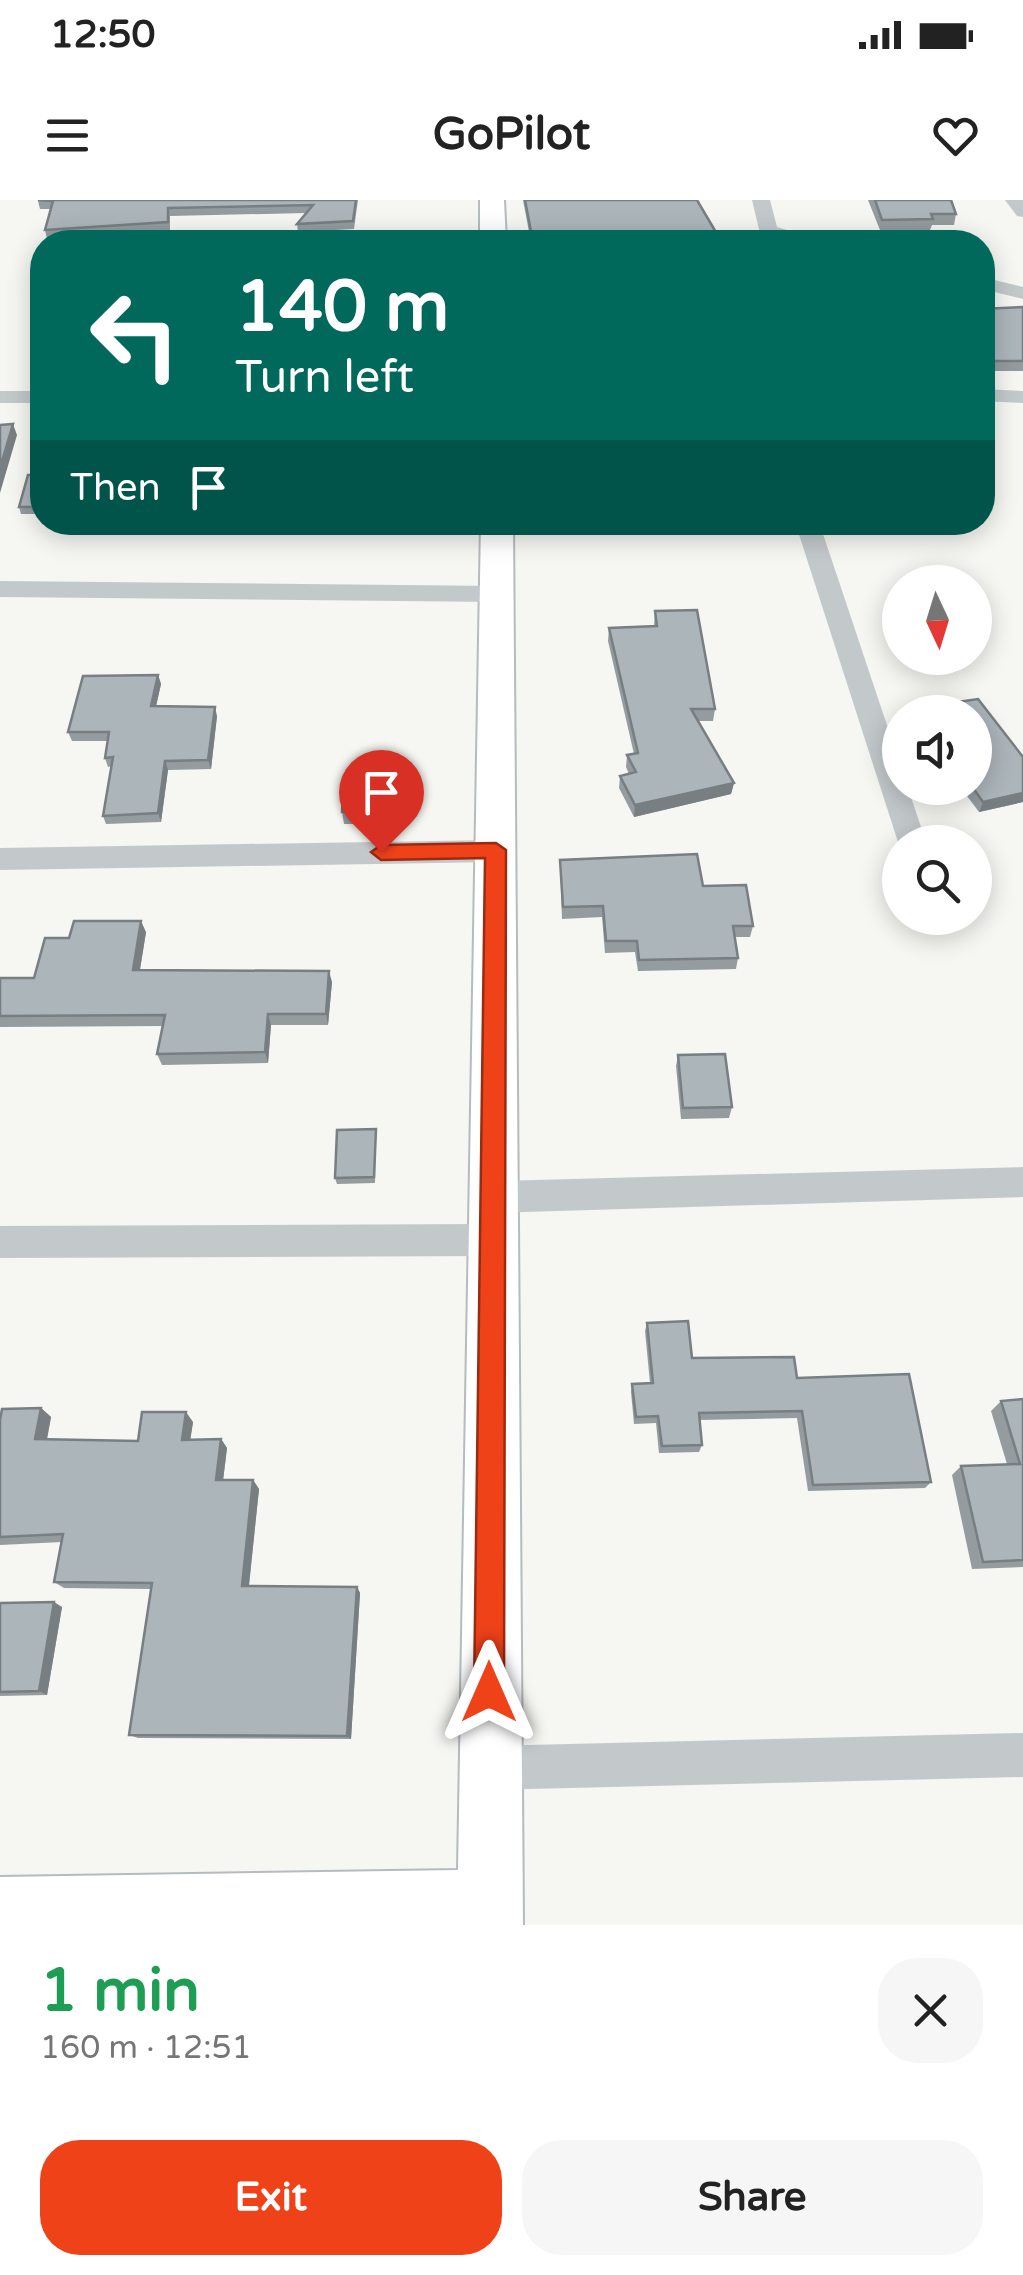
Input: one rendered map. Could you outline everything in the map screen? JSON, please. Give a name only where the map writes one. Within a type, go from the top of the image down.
[{"type":"street","points":[[492,200],[493,230]]},
{"type":"street","points":[[761,200],[768,230]]},
{"type":"street","points":[[1014,200],[1023,212]]},
{"type":"street","points":[[995,287],[1023,294]]},
{"type":"street","points":[[995,396],[1023,397]]},
{"type":"street","points":[[0,397],[30,397]]},
{"type":"street","points":[[0,1909],[490,1914],[497,535]]},
{"type":"street","points":[[811,535],[906,825]]},
{"type":"street","points":[[0,589],[497,594]]},
{"type":"street","points":[[0,859],[496,850]]},
{"type":"street","points":[[0,1242],[492,1218],[1023,1182]]},
{"type":"street","points":[[488,1768],[1023,1755]]},
{"type":"building","points":[[38,200],[356,200],[353,221],[297,224],[313,205],[168,208],[168,222],[45,230],[53,201]]},
{"type":"building","points":[[525,200],[697,200],[715,230],[531,230]]},
{"type":"building","points":[[875,200],[951,200],[956,214],[931,214],[933,219],[882,220]]},
{"type":"building","points":[[1023,307],[1023,361],[995,361],[995,308]]},
{"type":"building","points":[[13,424],[0,468],[0,425]]},
{"type":"building","points":[[28,475],[30,475],[30,507],[19,507]]},
{"type":"building","points":[[697,610],[715,709],[691,709],[734,783],[635,805],[620,776],[636,772],[627,755],[638,753],[609,628],[657,626],[655,611]]},
{"type":"building","points":[[158,675],[151,706],[215,707],[208,760],[165,761],[158,813],[103,816],[113,757],[105,758],[109,732],[68,732],[83,676]]},
{"type":"building","points":[[992,717],[1023,757],[1023,793],[992,800]]},
{"type":"building","points":[[376,778],[374,811],[342,812],[344,779]]},
{"type":"building","points":[[697,854],[703,886],[746,885],[753,926],[733,926],[738,958],[639,960],[637,941],[606,941],[603,906],[563,907],[560,860]]},
{"type":"building","points":[[74,921],[141,921],[133,970],[329,971],[326,1014],[268,1014],[265,1052],[157,1054],[165,1015],[0,1016],[0,978],[34,978],[45,938],[69,938]]},
{"type":"building","points":[[725,1054],[732,1107],[683,1108],[678,1055]]},
{"type":"building","points":[[376,1129],[374,1177],[335,1178],[337,1130]]},
{"type":"building","points":[[688,1321],[692,1358],[794,1357],[797,1378],[909,1374],[931,1482],[813,1485],[802,1411],[699,1413],[702,1445],[662,1446],[658,1416],[636,1417],[632,1384],[653,1383],[647,1323]]},
{"type":"building","points":[[1023,1399],[1023,1560],[983,1562],[961,1466],[1020,1464],[1001,1401]]},
{"type":"building","points":[[41,1408],[35,1439],[138,1441],[142,1412],[186,1412],[182,1440],[221,1439],[216,1480],[253,1480],[242,1586],[357,1587],[347,1736],[129,1735],[152,1583],[54,1582],[63,1534],[0,1537],[2,1409]]},
{"type":"building","points":[[54,1602],[39,1691],[0,1692],[0,1603]]},
{"type":"route","points":[[381,852],[496,850],[489,1692]]}]
